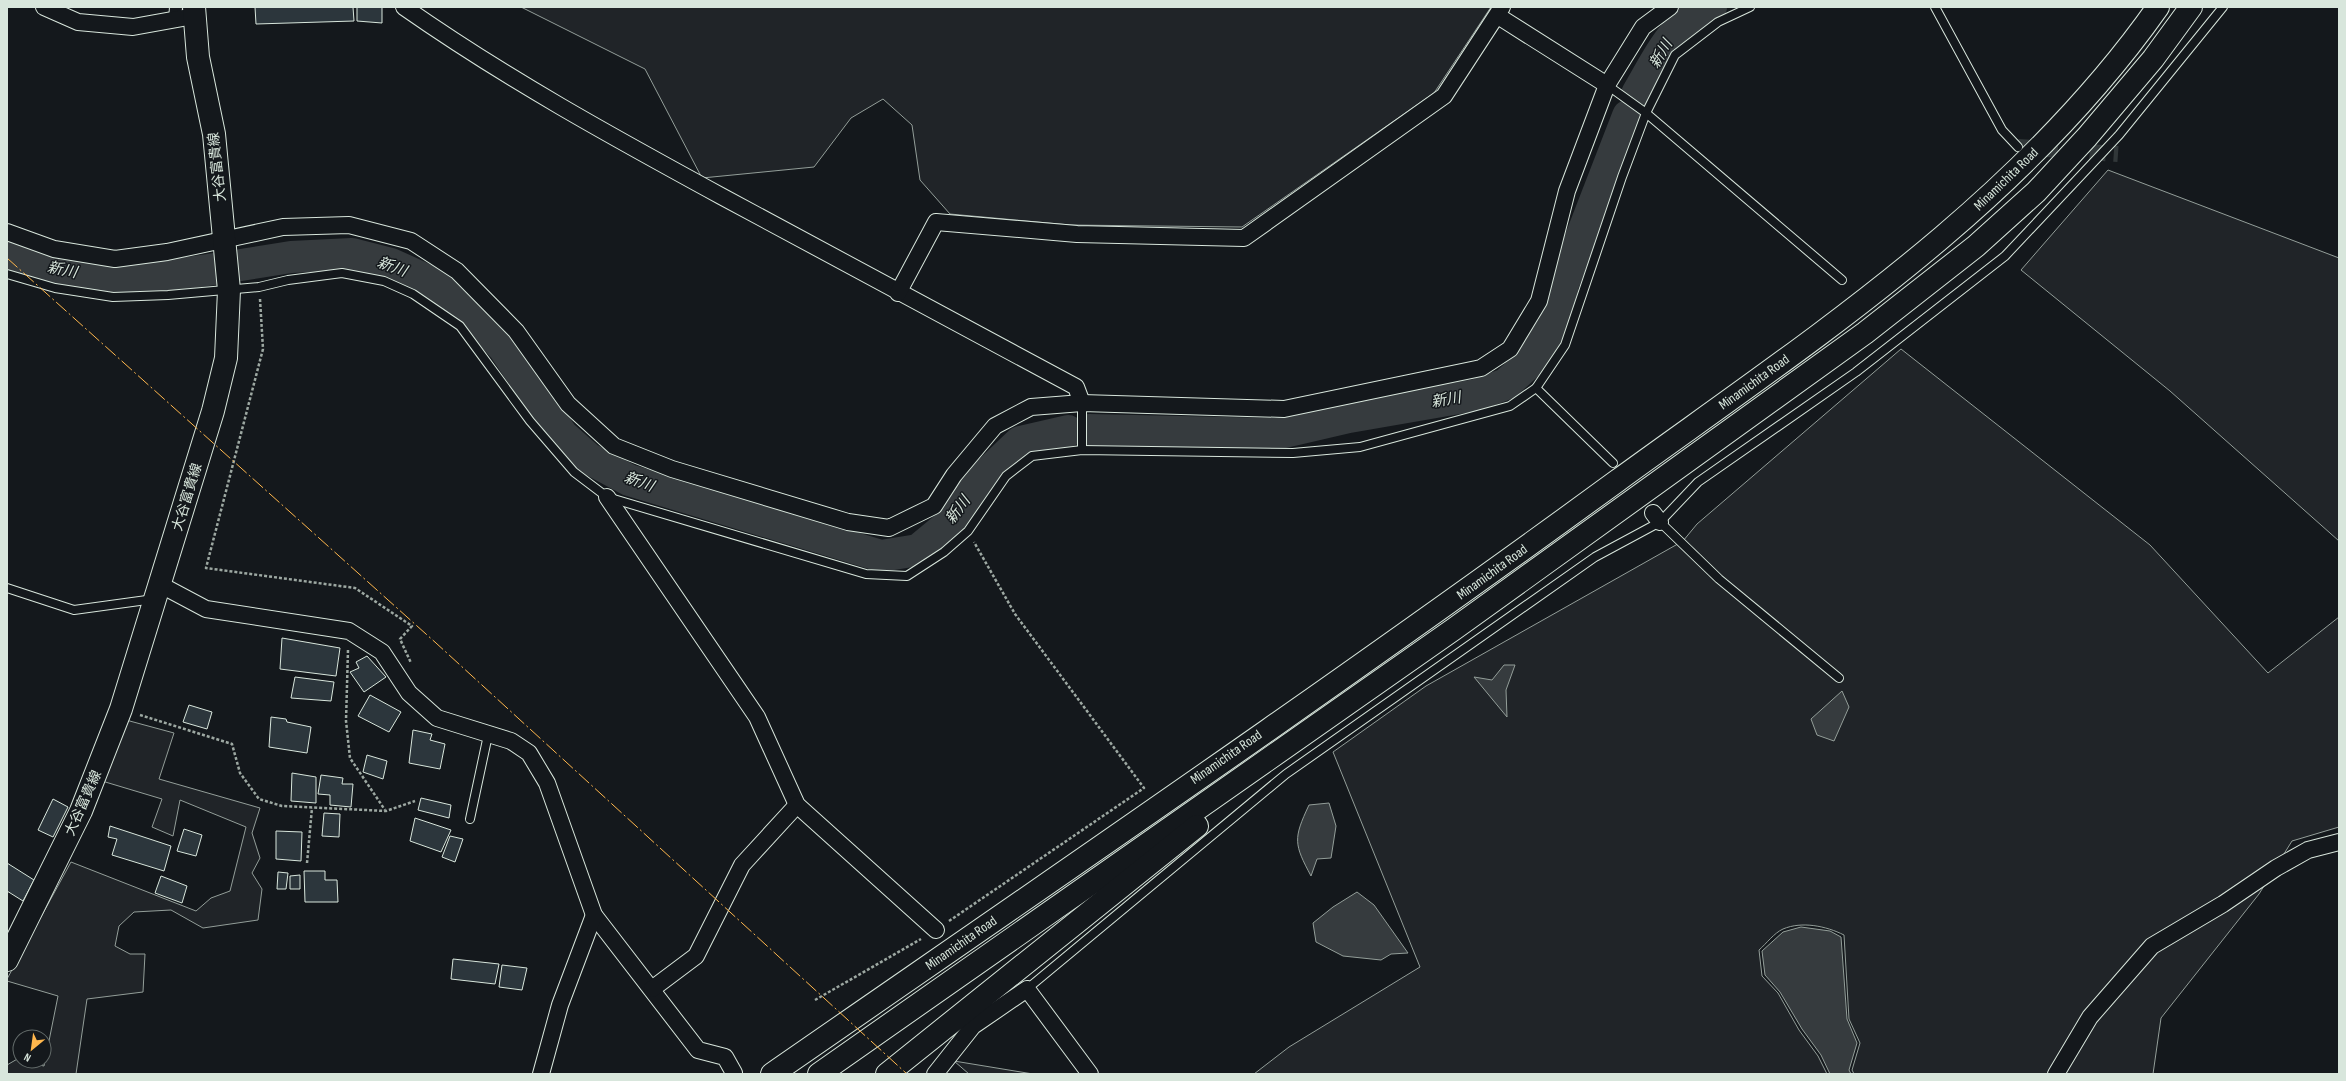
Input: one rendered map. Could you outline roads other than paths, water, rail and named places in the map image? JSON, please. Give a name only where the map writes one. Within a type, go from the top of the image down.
[{"type":"main road","name":"Minamichita Road","points":[[772,1074],[1469,589],[1853,310],[1940,241],[2001,186],[2063,122],[2113,65],[2133,42],[2158,7]]},
{"type":"main road","name":"Minamichita Road","points":[[819,1074],[1454,629],[1859,337],[1976,246],[2036,192],[2087,136],[2153,59],[2192,7]]},
{"type":"main road","name":"大谷富貴線","points":[[7,960],[81,811],[121,709],[214,411],[226,358],[229,290],[214,134],[198,57],[185,13]]},
{"type":"main road","points":[[887,1074],[1248,784],[1255,768]]},
{"type":"street","points":[[44,7],[78,22],[133,27],[185,13]]},
{"type":"street","points":[[404,7],[464,49],[556,106],[898,293],[1076,387],[1082,403]]},
{"type":"street","points":[[7,232],[54,249],[115,258],[167,252],[283,227],[350,225],[411,241],[457,270],[516,331],[568,404],[614,446],[672,470],[848,522],[889,528],[934,506],[954,475],[995,426],[1031,407],[1082,403],[1284,409],[1481,368],[1510,350],[1539,302],[1567,191],[1607,85],[1643,27],[1670,7]]},
{"type":"street","points":[[898,293],[936,222],[1077,234],[1244,238],[1444,96],[1500,12],[1607,85]]},
{"type":"street","points":[[607,497],[757,717],[797,805],[936,930]]},
{"type":"street","points":[[157,591],[206,610],[349,631],[382,652],[409,693],[437,718],[511,741],[529,753],[546,782],[594,915],[698,1050],[725,1056],[734,1073]]},
{"type":"street","points":[[652,989],[696,956],[742,864],[797,805]]},
{"type":"street","points":[[2056,1074],[2090,1017],[2152,946],[2223,904],[2276,868],[2308,850],[2339,842]]},
{"type":"street","points":[[541,1074],[560,1005],[594,915]]},
{"type":"street","points":[[935,1074],[973,1026],[1027,989],[1090,1074]]},
{"type":"lane","points":[[7,274],[55,288],[114,297],[168,295],[260,287],[288,280],[342,273],[384,281],[413,294],[460,326],[530,421],[574,472],[607,497],[866,574],[907,576],[944,552],[968,531],[1006,476],[1032,456],[1082,450],[1293,453],[1360,447],[1510,406],[1536,388],[1565,344],[1622,177],[1646,113],[1675,55],[1718,22],[1750,7]]},
{"type":"lane","points":[[1935,7],[2002,130],[2018,147]]},
{"type":"lane","points":[[1027,989],[1286,774],[1595,557],[1656,518],[1698,482],[1856,372],[2005,256],[2119,135],[2223,7]]},
{"type":"lane","points":[[1607,85],[1646,113],[1842,280]]},
{"type":"lane","points":[[1536,388],[1613,463]]},
{"type":"lane","points":[[1082,403],[1082,450]]},
{"type":"lane","points":[[1656,518],[1719,579],[1839,678]]},
{"type":"lane","points":[[7,588],[74,610],[157,591]]},
{"type":"lane","points":[[470,819],[488,735]]},
{"type":"waterway","name":"新川","points":[[1637,94],[1659,55],[1675,33],[1685,23],[1711,7]]},
{"type":"waterway","name":"新川","points":[[1089,430],[1276,434],[1349,417],[1476,395],[1506,384],[1530,362],[1554,325],[1563,284],[1628,116]]},
{"type":"waterway","name":"新川","points":[[241,265],[291,257],[352,254],[391,264],[433,283],[471,313],[504,348],[562,435],[588,458],[629,480],[881,556],[918,550],[953,521],[977,483],[1020,442],[1068,431]]},
{"type":"waterway","name":"新川","points":[[7,255],[51,269],[112,278],[153,277],[214,269]]},
{"type":"tunnel","points":[[2018,147],[2118,154]]}]
